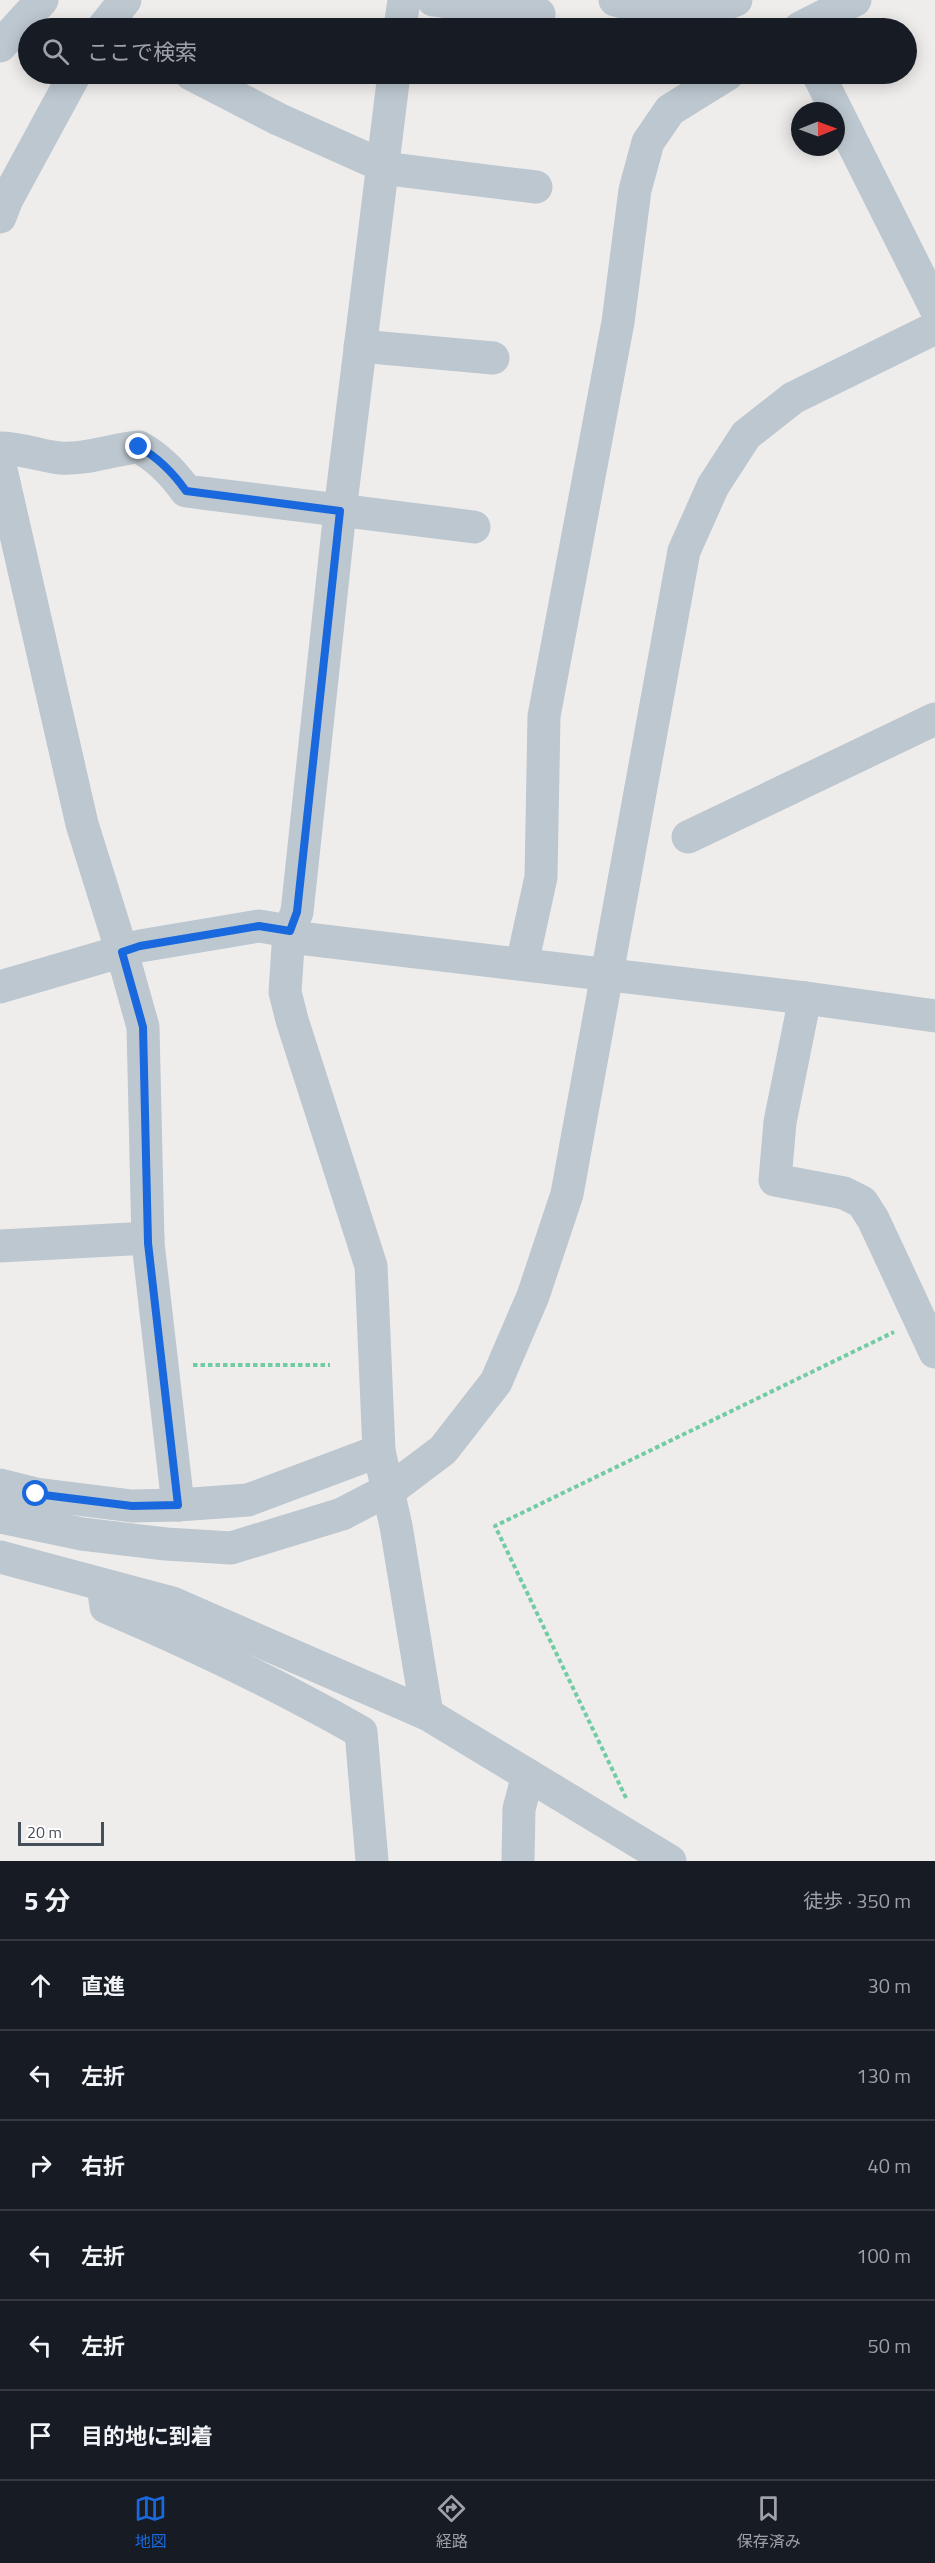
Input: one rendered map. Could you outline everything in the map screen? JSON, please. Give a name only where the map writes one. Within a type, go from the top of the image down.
[{"type":"street","points":[[26,18],[42,0]]},
{"type":"street","points":[[401,18],[404,0]]},
{"type":"street","points":[[433,0],[538,14]]},
{"type":"street","points":[[615,0],[656,9],[726,4],[736,0]]},
{"type":"street","points":[[820,18],[855,0]]},
{"type":"street","points":[[0,46],[18,26]]},
{"type":"street","points":[[0,217],[7,199],[70,84]]},
{"type":"street","points":[[210,84],[278,120],[383,165],[536,187]]},
{"type":"street","points":[[393,84],[340,511],[297,912],[290,934],[285,992],[371,1266],[380,1458],[396,1526],[427,1714]]},
{"type":"street","points":[[522,964],[541,877],[544,716],[618,322],[634,190],[648,142],[670,110],[712,84]]},
{"type":"street","points":[[824,84],[935,307]]},
{"type":"street","points":[[0,1517],[82,1534],[166,1544],[231,1548],[342,1514],[394,1487],[443,1450],[496,1382],[533,1296],[567,1194],[682,563],[689,540],[713,486],[746,435],[793,398],[935,328]]},
{"type":"street","points":[[360,346],[493,358]]},
{"type":"street","points":[[0,448],[12,448],[59,458],[76,458],[139,447],[151,454],[186,491],[474,527]]},
{"type":"street","points":[[1,479],[82,824],[143,1027],[148,1238],[178,1505]]},
{"type":"street","points":[[688,837],[935,719]]},
{"type":"street","points":[[0,987],[140,946],[259,926],[290,934],[935,1016]]},
{"type":"street","points":[[805,998],[780,1122],[775,1179],[844,1193],[862,1202],[873,1219],[935,1352]]},
{"type":"street","points":[[0,1246],[148,1238]]},
{"type":"street","points":[[0,1485],[36,1494],[132,1506],[249,1500],[380,1458]]},
{"type":"street","points":[[0,1557],[172,1604],[427,1714],[670,1861]]},
{"type":"street","points":[[103,1585],[106,1606],[195,1645],[264,1679],[361,1732],[372,1861]]},
{"type":"street","points":[[518,1861],[519,1809],[528,1775]]},
{"type":"path","points":[[638,1842],[639,1828],[616,1773],[495,1526],[919,1320]]},
{"type":"path","points":[[188,1365],[330,1365]]},
{"type":"route","points":[[36,1494],[132,1506],[178,1505],[148,1243],[143,1027],[122,952],[140,946],[259,926],[290,931],[297,912],[340,511],[186,491],[151,454],[139,447]]}]
